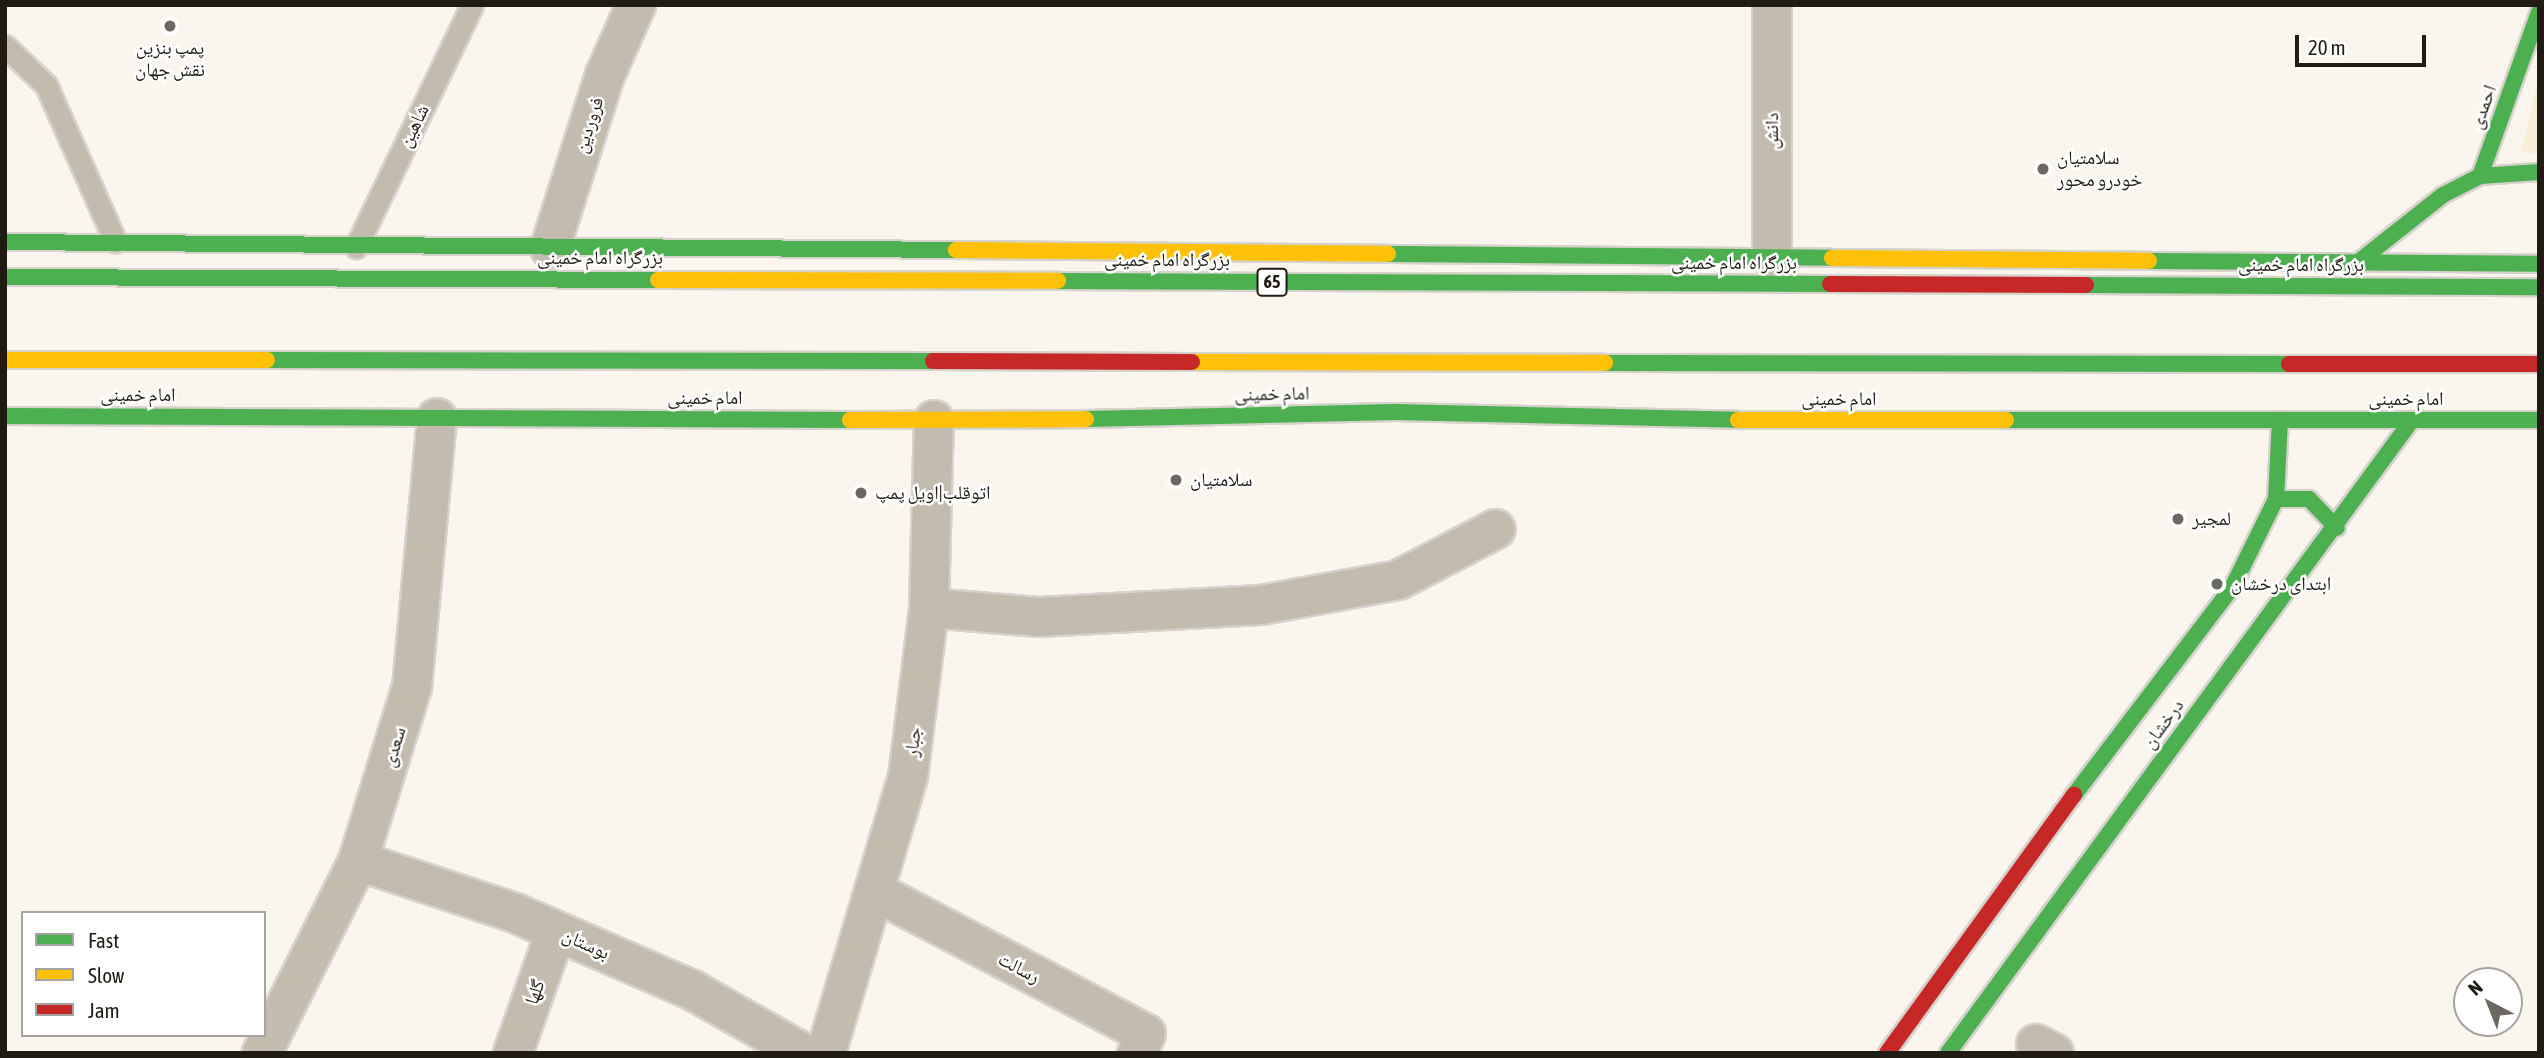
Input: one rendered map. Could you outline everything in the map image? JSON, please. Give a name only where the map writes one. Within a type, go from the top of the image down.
[{"type":"main road","name":"احمدی","points":[[2480,176],[2539,12]]},
{"type":"main road","points":[[2357,263],[2442,195],[2480,176],[2539,172]]},
{"type":"main road","points":[[5,242],[2539,264]]},
{"type":"main road","name":"بزرگراه امام خمینی","points":[[5,277],[2539,286]]},
{"type":"main road","points":[[5,360],[2539,364]]},
{"type":"main road","name":"امام خمینی","points":[[5,416],[934,420],[1395,412],[1540,420],[2539,420]]},
{"type":"main road","name":"درخشان","points":[[1886,1053],[2007,882],[2233,586],[2276,499],[2280,420]]},
{"type":"main road","name":"درخشان","points":[[1948,1053],[2337,528],[2412,420]]},
{"type":"main road","points":[[2276,499],[2309,499],[2337,528]]},
{"type":"street","name":"فروردین","points":[[550,248],[605,75],[636,5]]},
{"type":"street","name":"دانش","points":[[1772,257],[1773,5]]},
{"type":"street","name":"سعدی","points":[[262,1053],[358,861],[412,687],[437,418]]},
{"type":"street","name":"جبار","points":[[826,1053],[908,777],[929,608],[934,420]]},
{"type":"street","points":[[929,608],[1039,617],[1261,605],[1398,580],[1496,529]]},
{"type":"street","name":"بوستان","points":[[358,861],[556,931],[692,990],[803,1053]]},
{"type":"street","name":"رسالت","points":[[874,891],[1146,1034],[1137,1053]]},
{"type":"street","name":"گلها","points":[[513,1053],[556,931]]},
{"type":"lane","name":"شاهین","points":[[356,247],[472,5]]},
{"type":"lane","points":[[5,46],[46,85],[115,241]]},
{"type":"shaded area","points":[[2539,84],[2539,154],[2521,152],[2536,90]]},
{"type":"traffic: fast","points":[[2480,176],[2539,12]]},
{"type":"traffic: fast","points":[[2357,263],[2443,195],[2480,176],[2539,172]]},
{"type":"traffic: fast","points":[[5,242],[956,250]]},
{"type":"traffic: fast","points":[[1388,254],[1832,258]]},
{"type":"traffic: fast","points":[[2149,261],[2539,264]]},
{"type":"traffic: fast","points":[[5,277],[658,280]]},
{"type":"traffic: fast","points":[[1058,281],[1830,284]]},
{"type":"traffic: fast","points":[[2086,285],[2539,287]]},
{"type":"traffic: fast","points":[[267,360],[933,361]]},
{"type":"traffic: fast","points":[[1605,363],[2289,364]]},
{"type":"traffic: fast","points":[[1086,419],[1395,412],[1738,420]]},
{"type":"traffic: fast","points":[[5,416],[850,420]]},
{"type":"traffic: fast","points":[[2006,420],[2539,420]]},
{"type":"traffic: fast","points":[[2074,795],[2233,586],[2276,499],[2280,420]]},
{"type":"traffic: fast","points":[[1948,1053],[2412,420]]},
{"type":"traffic: fast","points":[[2276,499],[2309,499],[2337,528]]},
{"type":"traffic: slow","points":[[956,250],[1388,254]]},
{"type":"traffic: slow","points":[[1832,258],[2149,261]]},
{"type":"traffic: slow","points":[[658,280],[1058,281]]},
{"type":"traffic: slow","points":[[5,360],[267,360]]},
{"type":"traffic: slow","points":[[1192,362],[1605,363]]},
{"type":"traffic: slow","points":[[850,420],[1086,419]]},
{"type":"traffic: slow","points":[[1738,420],[2006,420]]},
{"type":"traffic: jam","points":[[1830,284],[2086,285]]},
{"type":"traffic: jam","points":[[933,361],[1192,362]]},
{"type":"traffic: jam","points":[[2289,364],[2539,364]]},
{"type":"traffic: jam","points":[[1887,1053],[2074,795]]},
{"type":"place","name":"پمپ بنزین نقش جهان","points":[[170,26]]},
{"type":"place","name":"سلامتیان خودرو محور","points":[[2043,169]]},
{"type":"place","name":"سلامتیان","points":[[1176,480]]},
{"type":"place","name":"اتوقلب|اویل پمپ","points":[[861,493]]},
{"type":"place","name":"لمجیر","points":[[2178,519]]},
{"type":"place","name":"ابتدای درخشان","points":[[2217,584]]}]
